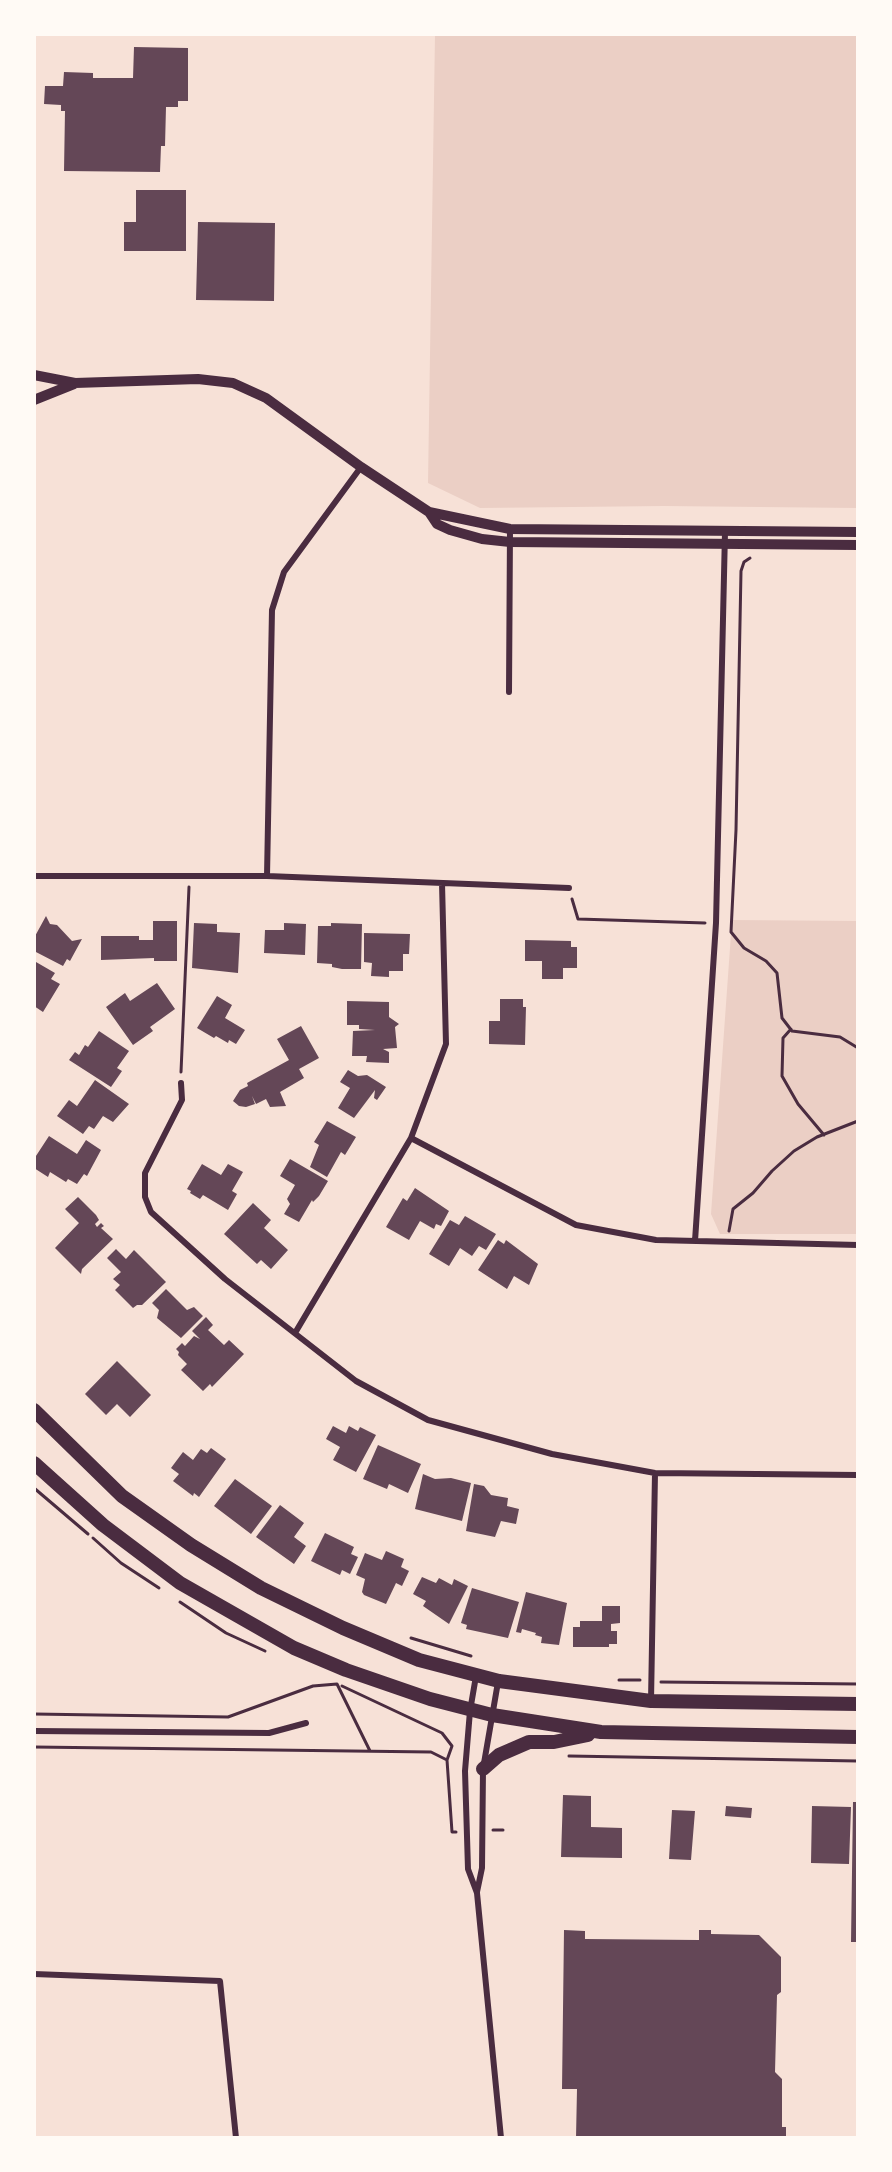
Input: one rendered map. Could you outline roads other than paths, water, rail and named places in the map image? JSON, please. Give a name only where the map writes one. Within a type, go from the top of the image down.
[{"type":"main road","points":[[37,1418],[122,1496],[191,1545],[261,1588],[343,1628],[419,1660],[499,1681],[651,1701],[858,1704]]},
{"type":"main road","points":[[34,1463],[103,1525],[180,1583],[249,1625],[346,1670],[470,1711],[601,1732],[657,1736],[858,1737]]},
{"type":"main road","points":[[483,1769],[499,1755],[528,1742],[554,1742],[601,1732]]},
{"type":"street","points":[[34,375],[75,383],[198,380],[233,383],[266,398],[361,467],[429,512],[510,529],[858,532]]},
{"type":"street","points":[[34,400],[75,383]]},
{"type":"street","points":[[267,876],[272,610],[284,572],[361,467]]},
{"type":"street","points":[[429,512],[437,524],[450,530],[482,539],[510,542],[858,545]]},
{"type":"street","points":[[508,692],[510,529]]},
{"type":"street","points":[[695,1241],[716,923],[725,532]]},
{"type":"street","points":[[34,876],[267,876],[569,888]]},
{"type":"street","points":[[295,1334],[411,1138],[446,1044],[442,883]]},
{"type":"street","points":[[181,1083],[182,1100],[145,1173],[145,1197],[150,1212],[225,1279],[356,1381],[428,1420],[552,1454],[655,1473],[858,1475]]},
{"type":"street","points":[[411,1138],[576,1225],[656,1240],[858,1245]]},
{"type":"street","points":[[651,1701],[655,1473]]},
{"type":"street","points":[[476,1676],[470,1711],[465,1771],[468,1869],[477,1893],[501,2138]]},
{"type":"street","points":[[477,1893],[482,1868],[483,1769],[499,1681]]},
{"type":"street","points":[[34,1731],[269,1733],[306,1723]]},
{"type":"street","points":[[34,1974],[220,1981],[236,2138]]}]
